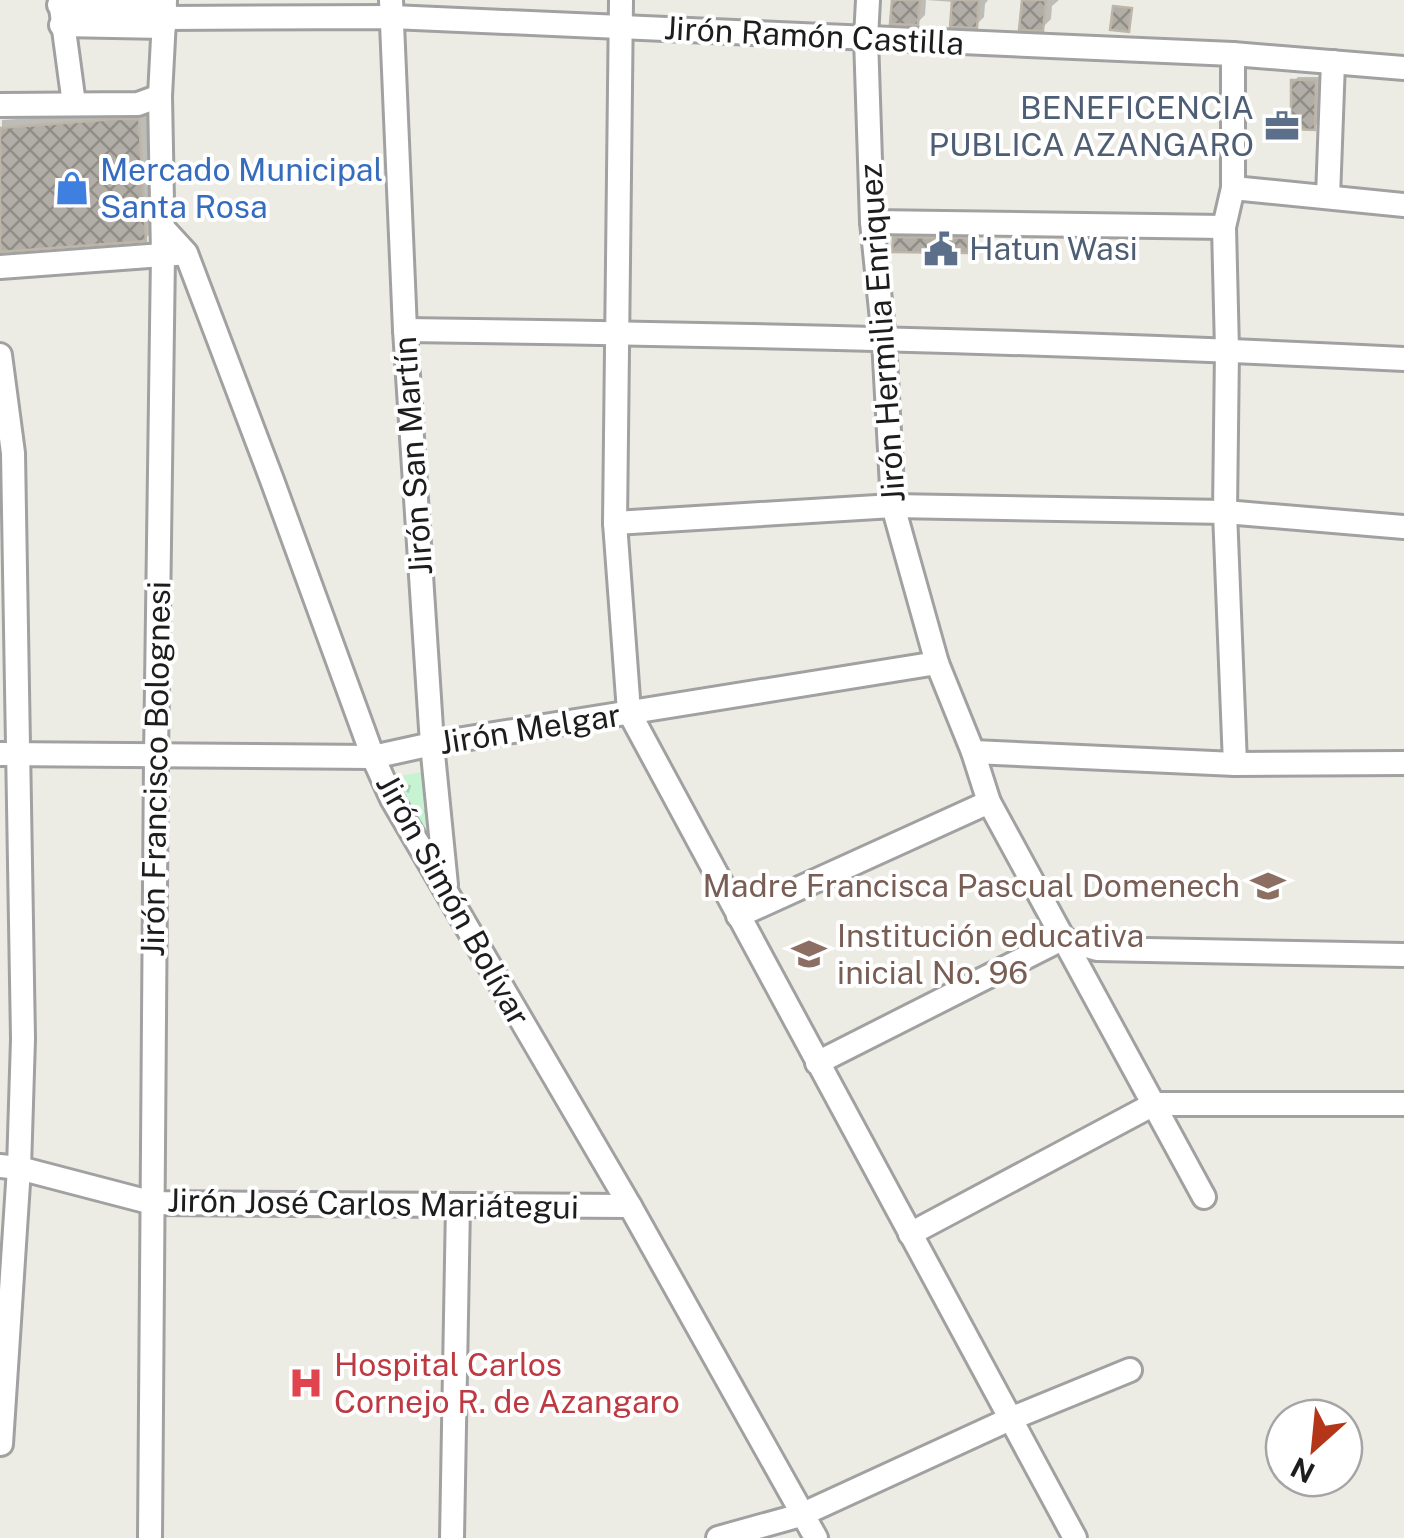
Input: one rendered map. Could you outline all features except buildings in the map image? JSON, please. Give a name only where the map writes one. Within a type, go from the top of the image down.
[{"type":"street","points":[[621,0],[615,523],[628,712],[1075,1538]]},
{"type":"street","name":"Jirón Hermilia Enriquez","points":[[868,0],[872,222],[884,340],[893,506],[938,664],[989,802],[1204,1197]]},
{"type":"street","name":"Jirón Ramón Castilla","points":[[60,10],[164,13],[392,8],[620,27],[1233,54],[1404,68]]},
{"type":"street","name":"Jirón San Martín","points":[[392,8],[404,330],[432,744],[447,895]]},
{"type":"street","points":[[60,10],[74,104]]},
{"type":"street","name":"Jirón Francisco Bolognesi","points":[[150,1538],[156,757],[174,254],[163,228],[160,96],[164,13]]},
{"type":"street","points":[[1233,54],[1233,188],[1224,226],[1226,512],[1235,764]]},
{"type":"street","points":[[1328,197],[1333,62]]},
{"type":"street","points":[[0,105],[138,104],[160,96]]},
{"type":"street","points":[[1233,188],[1404,205]]},
{"type":"street","points":[[872,222],[1224,226]]},
{"type":"street","points":[[0,268],[174,254]]},
{"type":"street","name":"Jirón Simón Bolívar","points":[[174,254],[272,480],[392,799],[630,1206],[816,1538]]},
{"type":"street","points":[[404,330],[884,340],[1404,359]]},
{"type":"street","points":[[0,355],[13,453],[10,754],[22,1038],[10,1167],[0,1444]]},
{"type":"street","points":[[615,523],[893,506],[1226,512],[1404,527]]},
{"type":"street","name":"Jirón Melgar","points":[[10,754],[374,757],[432,744],[938,664]]},
{"type":"street","points":[[973,752],[1235,764],[1404,762]]},
{"type":"street","points":[[738,916],[989,802]]},
{"type":"street","points":[[817,1062],[1062,939],[1098,949],[1404,956]]},
{"type":"street","points":[[910,1234],[1154,1104],[1404,1104]]},
{"type":"street","name":"Jirón José Carlos Mariátegui","points":[[10,1167],[153,1202],[630,1206]]},
{"type":"street","points":[[452,1538],[458,1205]]},
{"type":"street","points":[[718,1538],[801,1515],[1010,1419],[1130,1370]]},
{"type":"green space","points":[[437,769],[443,882],[389,778]]},
{"type":"place","name":"BENEFICENCIA PUBLICA AZANGARO","points":[[1282,126]]},
{"type":"place","name":"Mercado Municipal Santa Rosa","points":[[72,188]]},
{"type":"place","name":"Hatun Wasi","points":[[941,249]]},
{"type":"place","name":"Madre Francisca Pascual Domenech","points":[[1268,886]]},
{"type":"place","name":"Institución educativa inicial No. 96","points":[[809,954]]},
{"type":"place","name":"Hospital Carlos Cornejo R. de Azangaro","points":[[306,1383]]}]
